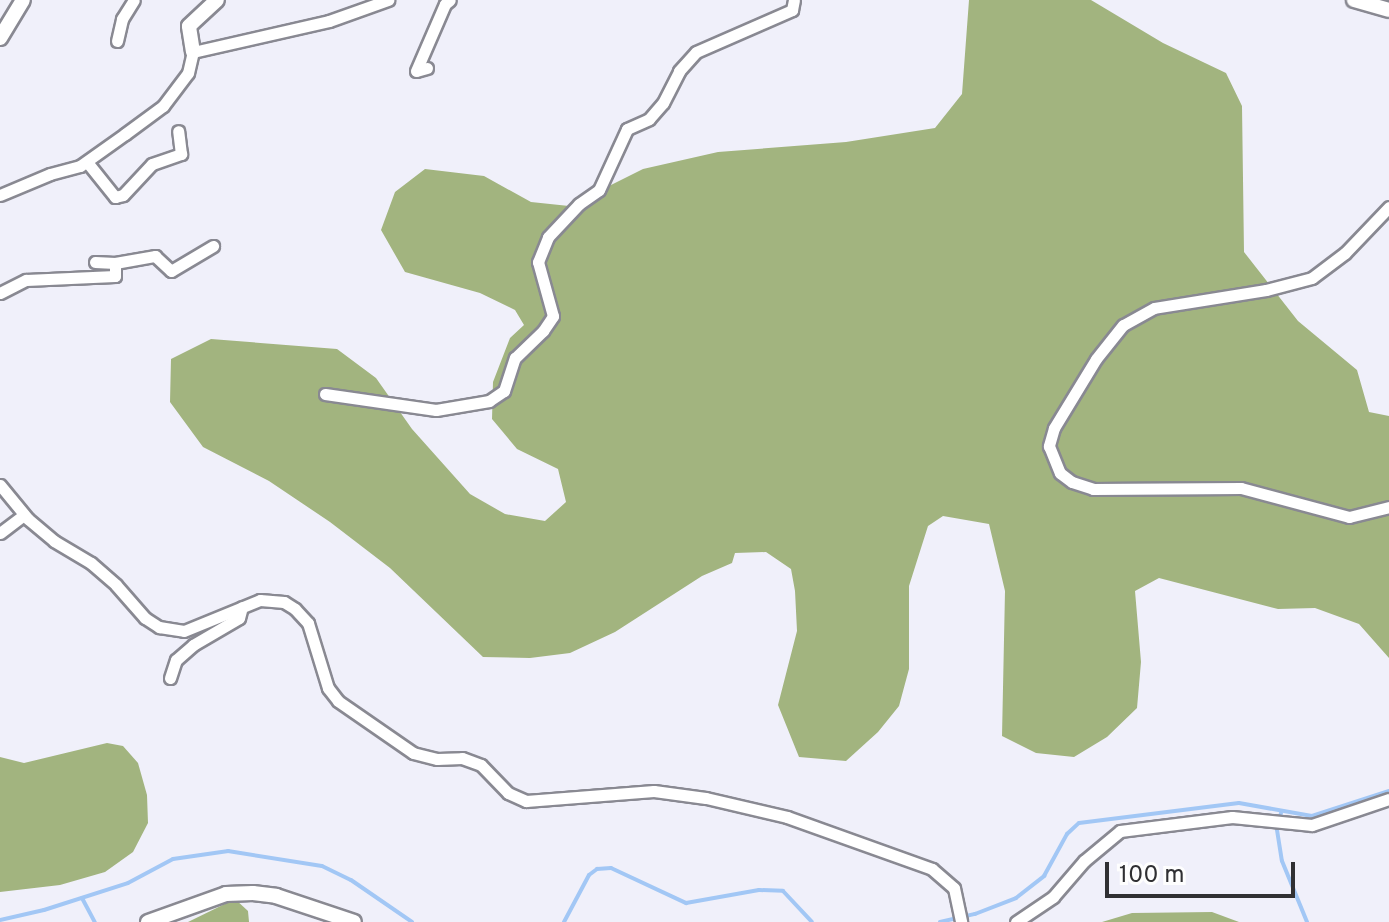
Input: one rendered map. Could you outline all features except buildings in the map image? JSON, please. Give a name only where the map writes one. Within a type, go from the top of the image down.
[{"type":"street","points":[[0,38],[23,0]]},
{"type":"street","points":[[117,41],[122,19],[134,0]]},
{"type":"street","points":[[0,195],[87,162],[163,106],[188,73],[193,52],[189,26],[217,0]]},
{"type":"street","points":[[193,52],[329,21],[388,0]]},
{"type":"street","points":[[427,68],[416,71],[445,4],[450,0]]},
{"type":"street","points":[[325,394],[436,410],[489,401],[504,391],[515,358],[543,331],[553,316],[538,262],[548,237],[579,204],[599,190],[627,129],[649,119],[663,103],[679,71],[696,52],[792,10],[794,0]]},
{"type":"street","points":[[1354,0],[1389,10]]},
{"type":"street","points":[[87,162],[115,197],[123,195],[152,164],[181,154],[178,131]]},
{"type":"street","points":[[1389,207],[1345,253],[1312,278],[1266,290],[1154,308],[1123,325],[1096,359],[1054,428],[1049,446],[1060,473],[1072,482],[1093,489],[1241,488],[1349,517],[1389,507]]},
{"type":"street","points":[[95,262],[115,263],[155,256],[171,271],[213,246]]},
{"type":"street","points":[[0,293],[26,280],[115,276],[115,263]]},
{"type":"street","points":[[0,485],[24,515],[54,541],[108,577],[145,618],[159,627],[184,631],[242,607],[272,599],[295,609],[308,623],[325,679],[338,701],[413,753],[437,759],[462,758],[481,765],[517,798],[538,801],[654,791],[744,807],[906,857],[932,869],[949,882],[959,900],[961,922]]},
{"type":"street","points":[[0,533],[24,515]]},
{"type":"street","points":[[170,678],[176,660],[193,645],[239,618],[242,607]]},
{"type":"street","points":[[1016,922],[1053,897],[1084,861],[1120,831],[1232,817],[1312,825],[1389,799]]},
{"type":"street","points":[[148,922],[226,894],[253,893],[276,896],[354,922]]},
{"type":"green space","points":[[969,0],[1091,0],[1163,43],[1226,73],[1242,106],[1244,252],[1298,321],[1357,370],[1369,412],[1389,416],[1389,658],[1359,624],[1315,608],[1278,609],[1159,578],[1135,591],[1141,662],[1137,708],[1107,737],[1074,757],[1036,753],[1002,736],[1005,591],[989,524],[943,516],[928,526],[909,586],[909,669],[899,706],[878,732],[846,761],[799,757],[778,705],[797,631],[795,591],[791,569],[766,552],[735,553],[732,563],[702,576],[615,632],[570,653],[530,658],[483,657],[390,568],[330,522],[269,481],[203,447],[170,402],[171,359],[211,339],[337,349],[376,378],[412,429],[470,494],[505,514],[545,521],[566,502],[558,469],[517,449],[492,419],[493,382],[510,338],[524,325],[515,310],[480,293],[405,272],[381,230],[395,192],[425,169],[484,176],[531,202],[569,206],[643,169],[718,152],[846,142],[935,128],[962,94]]},
{"type":"green space","points":[[107,743],[123,746],[138,763],[147,795],[148,823],[133,852],[105,872],[60,885],[0,892],[0,757],[24,763]]},
{"type":"green space","points":[[235,899],[248,911],[249,922],[188,922]]},
{"type":"green space","points":[[1212,912],[1239,922],[1102,922],[1132,913]]},
{"type":"waterway","points":[[940,922],[975,914],[1016,898],[1044,876],[1067,834],[1079,823],[1239,803],[1312,816],[1389,791]]},
{"type":"waterway","points":[[1281,813],[1277,830],[1282,861],[1307,922]]},
{"type":"waterway","points":[[0,920],[44,910],[128,883],[173,859],[228,851],[322,866],[351,880],[412,922]]},
{"type":"waterway","points":[[564,922],[589,875],[597,869],[611,868],[686,903],[759,890],[783,891],[812,922]]},
{"type":"waterway","points":[[82,898],[95,922]]}]
